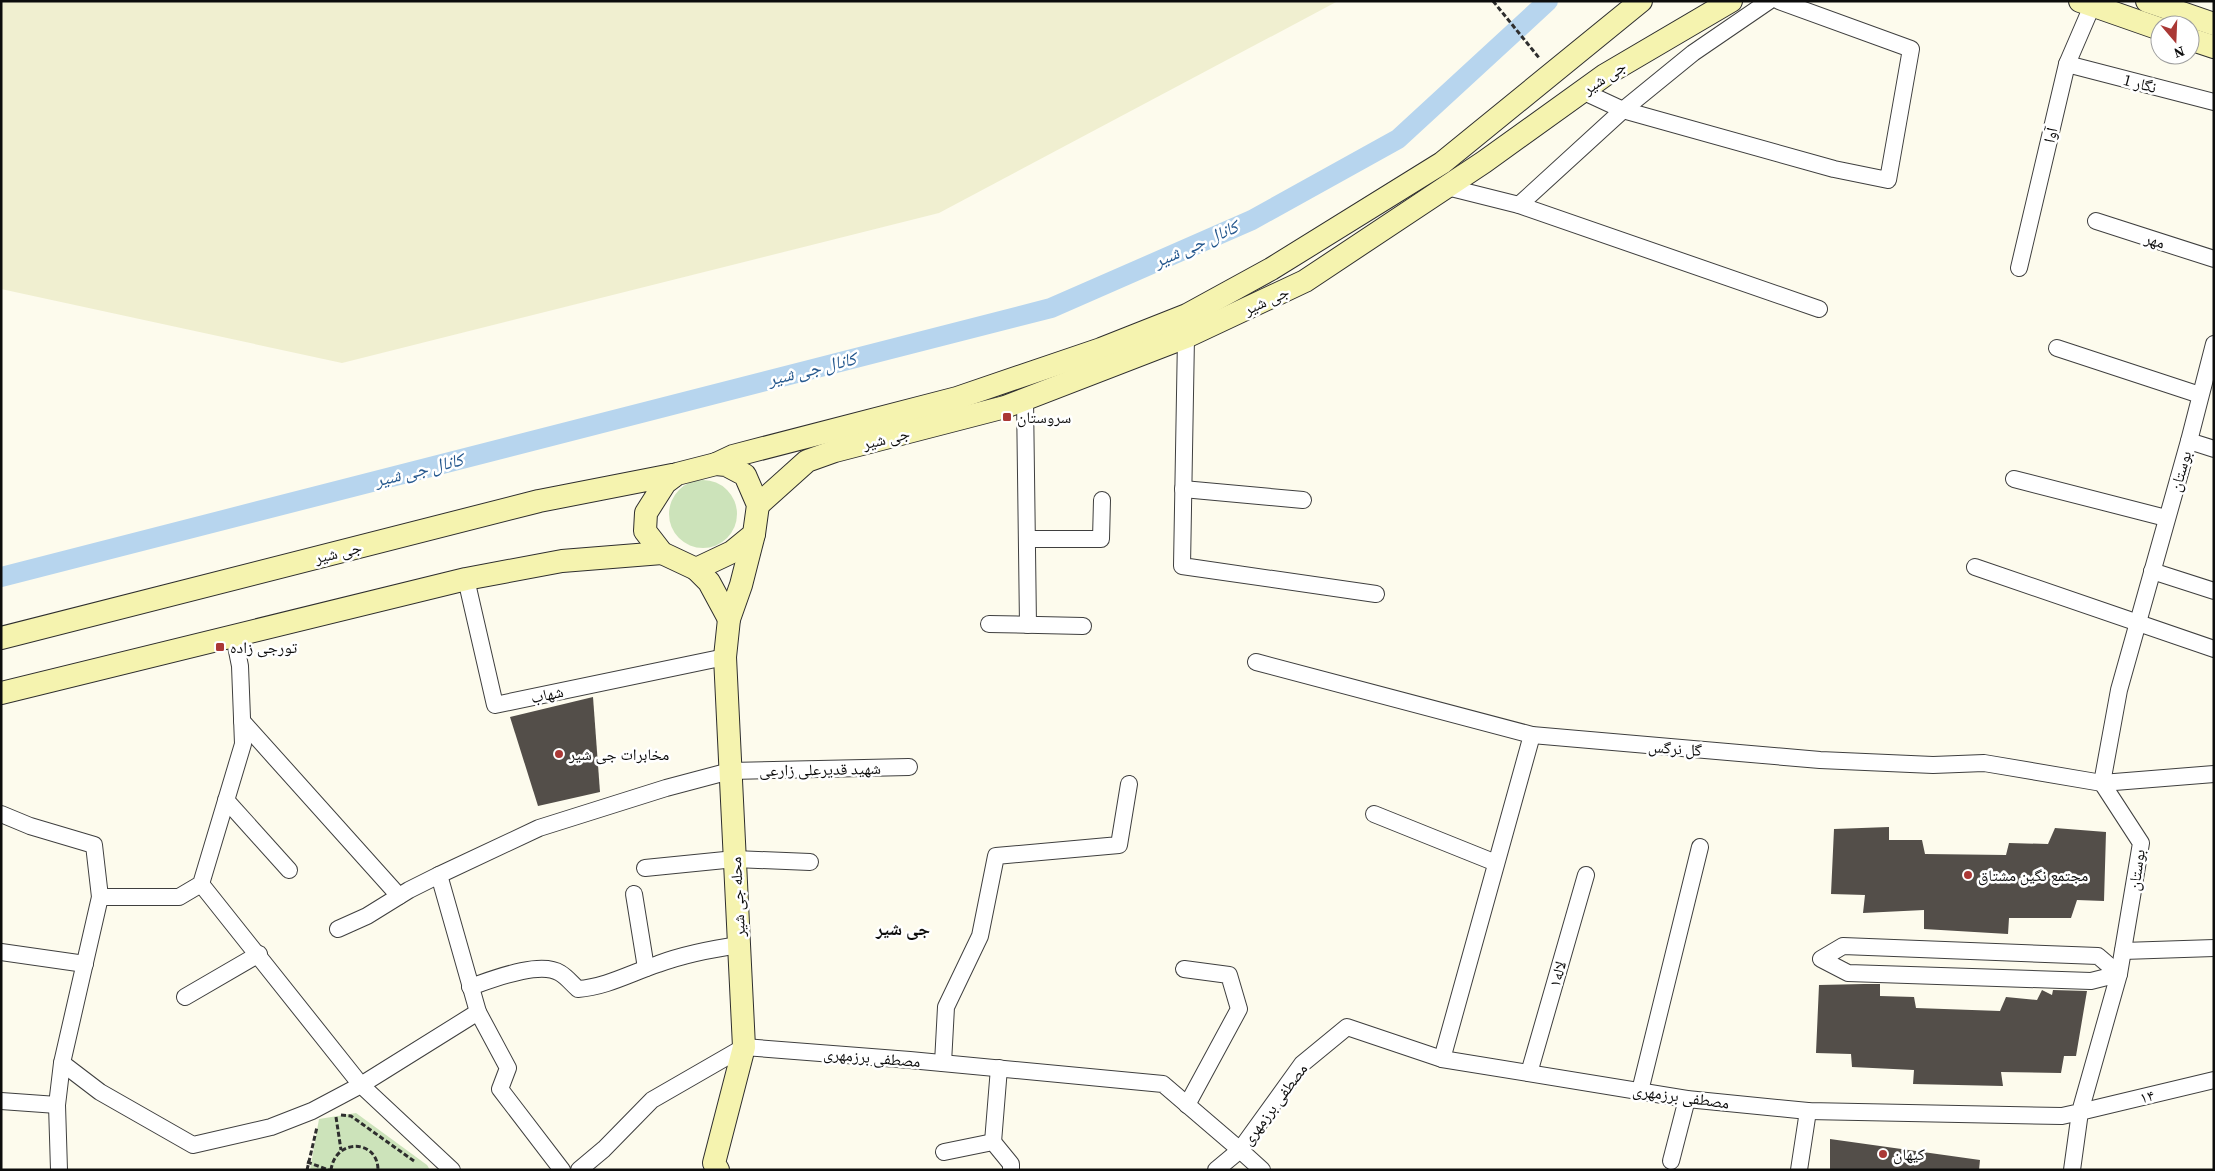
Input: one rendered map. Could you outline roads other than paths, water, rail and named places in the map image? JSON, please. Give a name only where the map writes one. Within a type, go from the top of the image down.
[{"type":"main road","name":"جی شیر","points":[[716,464],[733,456],[957,398],[1101,349],[1187,314],[1271,269],[1442,163],[1641,1]]},
{"type":"main road","points":[[1699,1],[1700,3],[1728,3]]},
{"type":"main road","points":[[2146,1],[2214,24]]},
{"type":"main road","name":"جی شیر","points":[[758,505],[807,461],[835,451],[1005,407],[1186,337],[1305,281],[1447,187],[1605,75],[1728,3]]},
{"type":"main road","points":[[2086,3],[2150,25]]},
{"type":"main road","points":[[2200,42],[2214,47]]},
{"type":"main road","points":[[696,569],[732,552],[754,534],[758,505],[745,475],[726,465],[716,464],[676,474],[666,483],[646,513],[645,531],[662,553],[696,569],[709,582],[729,619]]},
{"type":"main road","name":"جی شیر","points":[[1,638],[539,501],[676,474]]},
{"type":"main road","name":"محله جی شیر","points":[[718,1170],[714,1163],[744,1047],[725,657],[729,619],[741,585],[754,534]]},
{"type":"main road","points":[[1,693],[466,579],[562,561],[662,553]]},
{"type":"street","points":[[1519,205],[1623,110],[1693,53],[1769,1]]},
{"type":"street","points":[[1582,91],[1623,110],[1834,169],[1888,180],[1911,48],[1779,1]]},
{"type":"street","name":"آوا","points":[[2019,268],[2067,64],[2086,3]]},
{"type":"street","name":"نگار 1","points":[[2067,64],[2214,102]]},
{"type":"street","points":[[1447,187],[1519,205],[1819,309]]},
{"type":"street","name":"مهر","points":[[2096,221],[2214,259]]},
{"type":"street","points":[[1186,337],[1182,566],[1376,594]]},
{"type":"street","name":"بوستان","points":[[2072,1170],[2080,1112],[2119,974],[2141,843],[2102,783],[2119,690],[2189,441],[2214,344]]},
{"type":"street","points":[[2058,348],[2200,395]]},
{"type":"street","points":[[1025,399],[1028,624]]},
{"type":"street","points":[[2189,441],[2214,449]]},
{"type":"street","points":[[2014,479],[2166,518]]},
{"type":"street","points":[[1183,489],[1303,500]]},
{"type":"street","points":[[1027,539],[1101,539],[1102,500]]},
{"type":"street","points":[[1975,568],[2214,648]]},
{"type":"street","points":[[2152,571],[2214,591]]},
{"type":"street","name":"شهاب","points":[[466,579],[495,705],[725,657]]},
{"type":"street","points":[[989,624],[1083,626]]},
{"type":"street","points":[[100,897],[179,897],[201,884],[243,744],[240,666],[234,636]]},
{"type":"street","name":"گل نرگس","points":[[1256,662],[1532,735],[1820,760],[1984,764],[2102,783],[2214,774]]},
{"type":"street","points":[[242,721],[399,896]]},
{"type":"street","points":[[1442,1059],[1532,735]]},
{"type":"street","name":"شهید قدیرعلی زارعی","points":[[338,929],[367,916],[399,896],[439,875],[539,828],[666,788],[730,771],[910,767]]},
{"type":"street","points":[[943,1063],[946,1007],[980,936],[996,856],[1119,845],[1129,784]]},
{"type":"street","points":[[226,800],[289,870]]},
{"type":"street","points":[[1,814],[30,826],[94,845],[100,897],[62,1063],[57,1105],[59,1170]]},
{"type":"street","points":[[1374,814],[1496,863]]},
{"type":"street","points":[[1640,1091],[1700,847]]},
{"type":"street","points":[[645,868],[735,859],[810,862]]},
{"type":"street","points":[[439,875],[478,1012],[508,1068],[500,1089],[562,1170]]},
{"type":"street","name":"لاله۱","points":[[1529,1073],[1586,875]]},
{"type":"street","points":[[201,884],[259,954],[361,1085],[452,1170]]},
{"type":"street","points":[[634,894],[646,968]]},
{"type":"street","points":[[470,987],[510,974],[538,969],[559,972],[578,989],[594,988],[646,968],[705,950],[740,945]]},
{"type":"street","points":[[1843,946],[2098,956],[2119,974],[2091,981],[1848,973],[1821,959],[1843,946]]},
{"type":"street","points":[[2123,951],[2214,948]]},
{"type":"street","points":[[1,952],[84,964]]},
{"type":"street","points":[[185,997],[259,954]]},
{"type":"street","points":[[1184,969],[1229,975],[1239,1009],[1187,1105]]},
{"type":"street","points":[[62,1063],[100,1092],[193,1145],[271,1127],[312,1111],[361,1085],[478,1012]]},
{"type":"street","name":"مصطفی برزمهری","points":[[744,1047],[943,1063],[1163,1084],[1240,1150],[1302,1064],[1348,1027],[1442,1059],[1687,1099],[1808,1112]]},
{"type":"street","points":[[579,1170],[652,1100],[744,1047]]},
{"type":"street","points":[[999,1068],[993,1142],[1011,1164],[1011,1170]]},
{"type":"street","name":"۱۴","points":[[2080,1112],[2214,1080]]},
{"type":"street","points":[[1671,1161],[1687,1099]]},
{"type":"street","points":[[1,1101],[57,1105]]},
{"type":"street","points":[[1799,1170],[1808,1112],[2062,1116],[2080,1112]]},
{"type":"street","points":[[944,1152],[993,1142]]},
{"type":"street","points":[[1216,1170],[1240,1150],[1262,1170]]},
{"type":"waterway","name":"کانال جی شیر","points":[[1,577],[1051,308],[1252,220],[1398,139],[1548,1]]},
{"type":"place","name":"سروستان","points":[[1007,417]]},
{"type":"place","name":"تورجی زاده","points":[[220,647]]},
{"type":"place","name":"مخابرات جی شیر","points":[[559,754]]},
{"type":"place","name":"مجتمع نگین مشتاق","points":[[1968,875]]},
{"type":"place","name":"کیهان","points":[[1883,1154]]},
{"type":"district","name":"جی شیر","points":[[903,929]]}]
